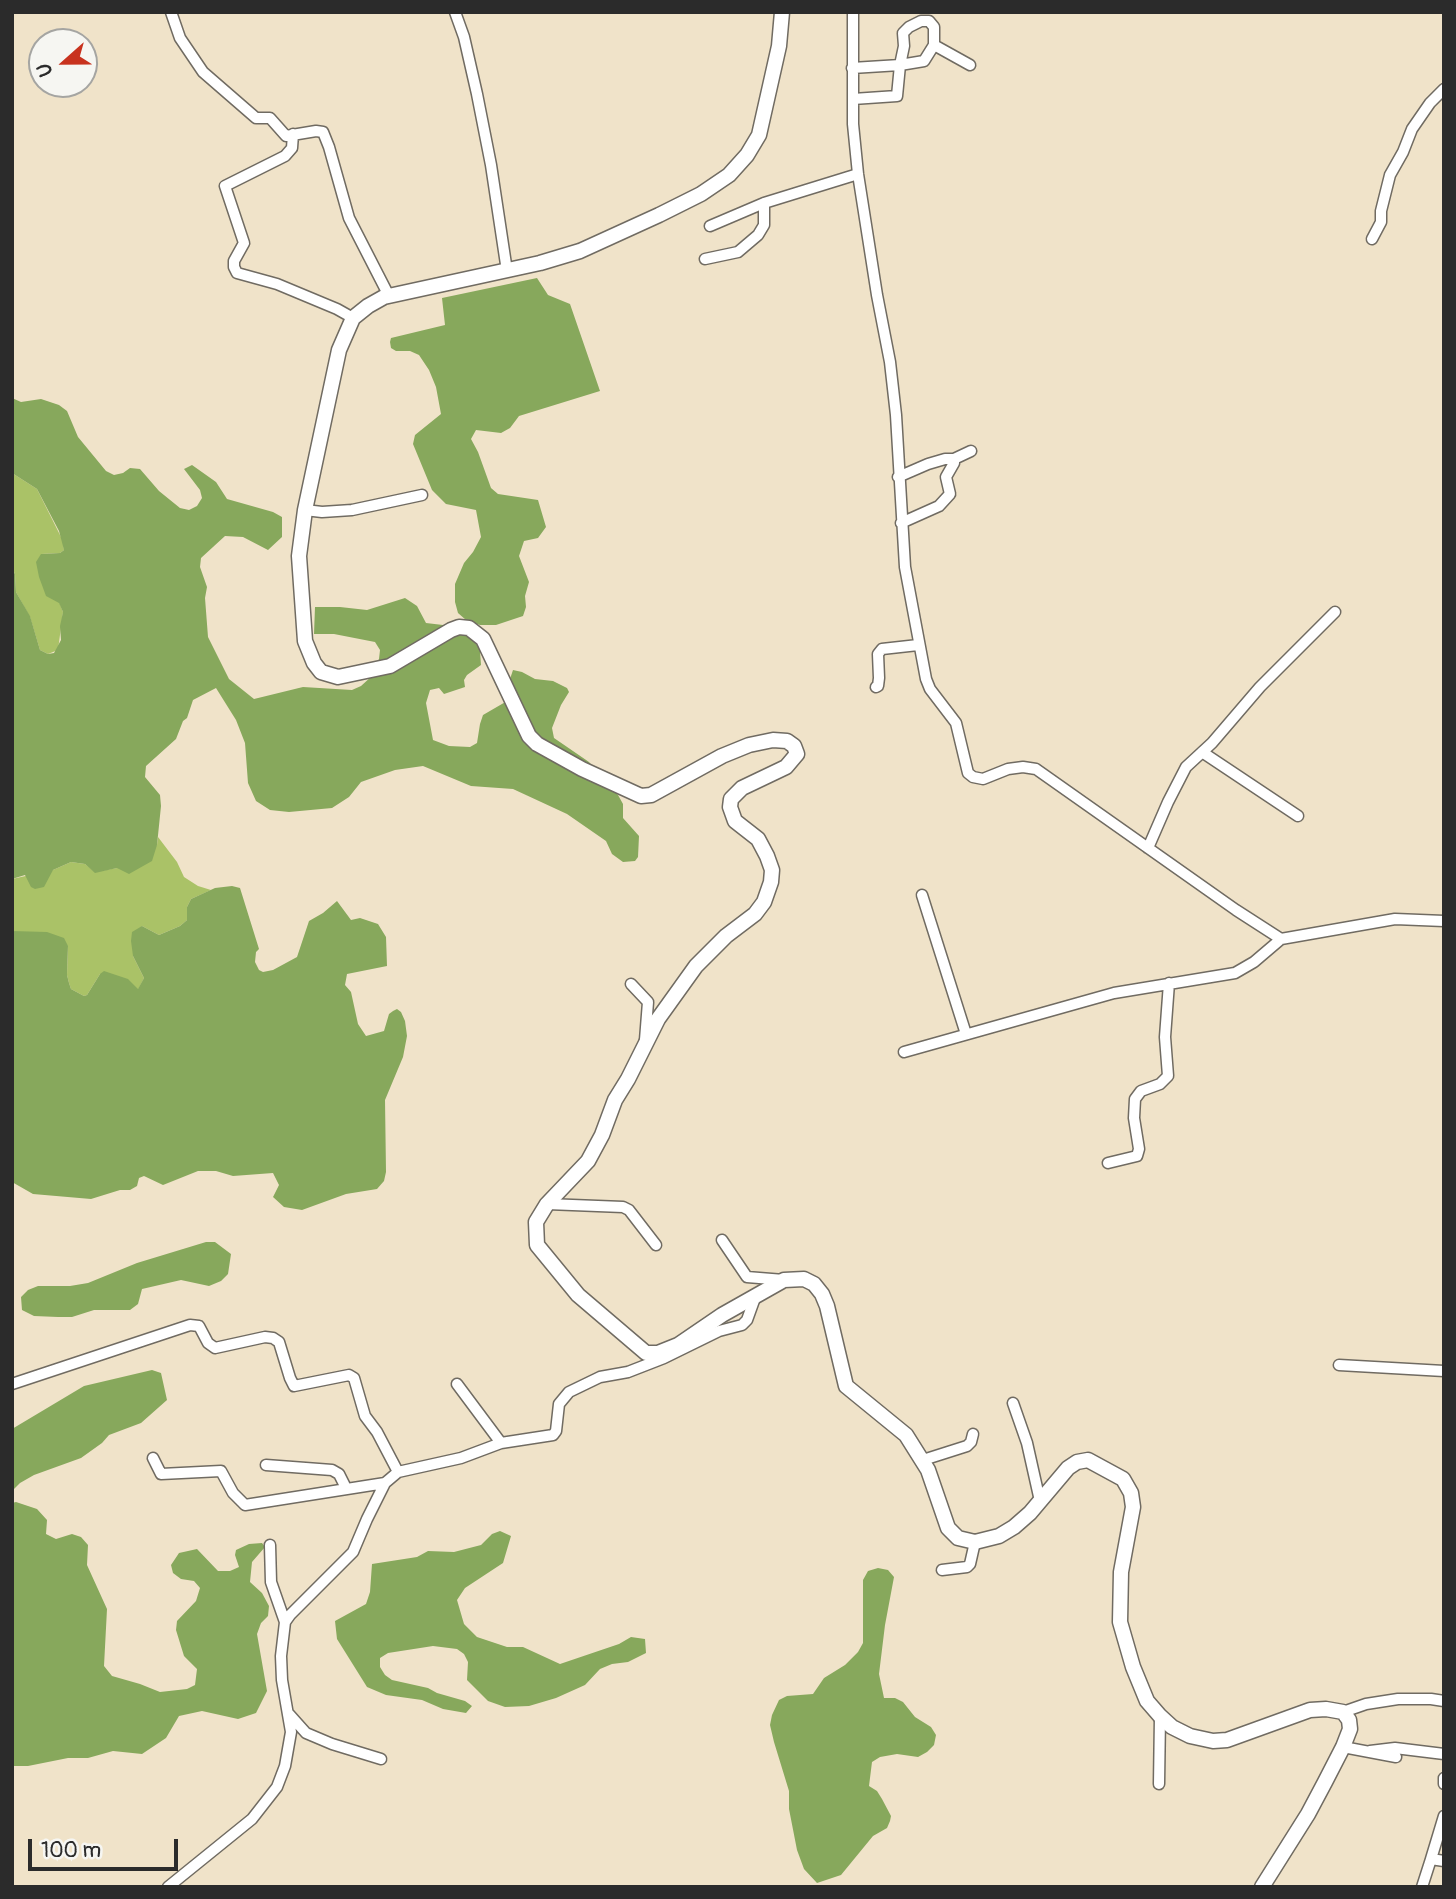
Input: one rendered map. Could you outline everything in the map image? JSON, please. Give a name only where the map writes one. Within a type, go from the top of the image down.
[{"type":"street","points":[[171,12],[180,38],[203,72],[256,118],[270,118],[282,134],[323,132],[349,218],[389,296]]},
{"type":"street","points":[[455,12],[464,37],[477,94],[491,164],[507,271]]},
{"type":"street","points":[[782,12],[779,46],[759,135],[747,155],[729,174],[701,194],[580,251],[507,271],[389,296],[368,306],[352,318],[339,350],[305,510],[299,556],[303,630],[309,653],[321,673],[338,677],[390,666],[451,630],[469,628],[483,639],[529,736],[537,744],[640,796],[651,796],[722,756],[749,745],[773,740],[787,741],[796,749],[795,759],[786,767],[742,788],[731,799],[732,815],[758,839],[768,856],[772,870],[771,882],[764,902],[755,915],[726,936],[696,966],[658,1019],[615,1100],[602,1135],[588,1161],[547,1204],[537,1222],[535,1232],[537,1245],[543,1254],[578,1295],[646,1353],[658,1353],[678,1345],[722,1315],[784,1280]]},
{"type":"street","points":[[853,12],[853,99],[859,174],[890,362],[896,415],[905,567],[918,645],[930,689],[956,723],[968,773],[983,779],[1008,769],[1036,769],[1280,939]]},
{"type":"street","points":[[852,68],[900,65],[924,61],[934,45],[934,27],[929,21],[909,27],[903,33],[904,46],[900,65],[897,96],[853,99]]},
{"type":"street","points":[[934,45],[970,65]]},
{"type":"street","points":[[1372,239],[1381,222],[1390,175],[1412,129],[1430,103],[1444,89]]},
{"type":"street","points":[[293,134],[292,148],[285,156],[225,186],[244,243],[234,261],[234,267],[237,273],[277,284],[352,318]]},
{"type":"street","points":[[710,226],[764,203],[859,174]]},
{"type":"street","points":[[705,259],[738,252],[758,235],[764,225],[764,203]]},
{"type":"street","points":[[898,477],[971,451]]},
{"type":"street","points":[[901,523],[939,506],[950,494],[946,477],[954,459]]},
{"type":"street","points":[[305,510],[352,510],[422,495]]},
{"type":"street","points":[[1148,848],[1186,767],[1335,612]]},
{"type":"street","points":[[876,687],[878,654],[882,649],[918,645]]},
{"type":"street","points":[[1202,752],[1298,816]]},
{"type":"street","points":[[922,895],[966,1034]]},
{"type":"street","points":[[904,1052],[1114,993],[1235,973],[1254,962],[1280,939],[1395,919],[1444,920]]},
{"type":"street","points":[[1108,1163],[1138,1156],[1135,1099],[1141,1091],[1160,1084],[1168,1076],[1165,1037],[1169,983]]},
{"type":"street","points":[[631,984],[648,1003],[645,1047]]},
{"type":"street","points":[[547,1204],[624,1207],[656,1245]]},
{"type":"street","points":[[722,1240],[747,1277],[804,1279],[814,1284],[822,1294],[846,1386],[906,1435],[923,1460],[948,1528],[958,1538],[975,1542],[999,1536],[1014,1527],[1068,1468],[1077,1462],[1088,1461],[1123,1479],[1128,1486],[1133,1507],[1121,1572],[1119,1622],[1147,1701],[1172,1727],[1190,1736],[1213,1741],[1227,1740],[1310,1710],[1343,1712],[1366,1704],[1398,1699],[1444,1701]]},
{"type":"street","points":[[168,1887],[252,1819],[277,1787],[285,1766],[291,1732],[282,1680],[281,1656],[285,1622],[353,1552],[385,1483],[398,1472],[461,1458],[500,1443],[553,1436],[559,1404],[569,1392],[600,1377],[628,1371],[664,1358],[719,1331],[741,1325],[747,1320],[756,1295]]},
{"type":"street","points":[[12,1384],[190,1325],[199,1326],[208,1343],[215,1348],[265,1337],[273,1338],[279,1342],[289,1378],[294,1386],[349,1375],[354,1378],[362,1409],[398,1472]]},
{"type":"street","points":[[1339,1365],[1444,1371]]},
{"type":"street","points":[[457,1384],[500,1443]]},
{"type":"street","points":[[1013,1403],[1027,1443],[1040,1501]]},
{"type":"street","points":[[923,1460],[967,1446],[973,1434]]},
{"type":"street","points":[[153,1458],[161,1474],[221,1471],[233,1493],[245,1505],[385,1483]]},
{"type":"street","points":[[265,1465],[337,1471],[346,1488]]},
{"type":"street","points":[[942,1570],[967,1567],[975,1542]]},
{"type":"street","points":[[270,1545],[271,1582],[285,1622]]},
{"type":"street","points":[[1262,1887],[1308,1814],[1343,1747],[1350,1729],[1349,1720],[1343,1712]]},
{"type":"street","points":[[289,1714],[306,1732],[332,1744],[381,1759]]},
{"type":"street","points":[[1159,1784],[1160,1716]]},
{"type":"street","points":[[1343,1747],[1395,1757]]},
{"type":"street","points":[[1370,1751],[1395,1748],[1444,1754]]},
{"type":"street","points":[[1444,1779],[1444,1784]]},
{"type":"street","points":[[1422,1887],[1444,1816]]},
{"type":"street","points":[[1431,1859],[1444,1861]]},
{"type":"green space","points":[[537,278],[548,295],[570,304],[600,391],[519,416],[510,428],[501,433],[476,430],[471,439],[491,488],[498,494],[538,500],[546,527],[538,538],[524,541],[519,556],[529,582],[523,616],[496,625],[480,625],[466,620],[458,613],[455,602],[455,584],[464,563],[481,537],[476,510],[446,504],[432,490],[413,444],[415,435],[441,414],[436,387],[419,355],[410,351],[396,351],[391,348],[390,342],[391,338],[445,325],[442,298]]},
{"type":"green space","points":[[12,398],[21,402],[41,399],[59,405],[67,411],[78,437],[106,471],[114,475],[130,468],[140,469],[159,491],[180,508],[189,510],[197,506],[202,498],[200,490],[184,469],[192,465],[216,482],[227,499],[282,517],[282,537],[268,550],[243,537],[225,536],[201,558],[200,567],[207,587],[205,598],[208,637],[229,679],[254,699],[303,687],[352,690],[372,676],[380,650],[375,642],[334,634],[314,634],[315,607],[367,610],[405,598],[417,606],[426,623],[443,625],[464,621],[480,651],[481,665],[467,675],[464,680],[465,687],[444,694],[439,688],[430,690],[426,703],[433,740],[449,746],[470,747],[477,743],[483,715],[514,697],[509,682],[513,670],[535,679],[553,681],[567,688],[569,692],[552,728],[554,738],[589,762],[618,795],[623,804],[623,818],[639,836],[638,857],[635,861],[623,862],[612,854],[606,841],[567,814],[513,789],[471,786],[423,766],[395,770],[361,782],[349,797],[332,808],[289,812],[270,810],[256,801],[248,783],[245,743],[236,720],[216,688],[193,700],[176,739],[146,766],[145,777],[160,795],[161,806],[157,845],[152,861],[129,874],[117,868],[95,873],[85,864],[71,862],[53,870],[44,887],[35,889],[25,875],[12,879],[12,568],[16,592],[30,616],[40,650],[48,654],[54,653],[61,640],[63,612],[59,603],[46,596],[36,562],[41,554],[60,553],[64,550],[59,531],[37,489],[12,473]]},
{"type":"green space","points":[[12,473],[37,489],[63,541],[64,550],[60,553],[41,554],[63,612],[58,650],[48,654],[40,650],[30,617],[16,592],[12,568]]},
{"type":"green space","points":[[158,837],[177,862],[184,877],[211,890],[191,899],[187,907],[187,920],[180,926],[159,935],[142,926],[133,956],[144,978],[138,990],[100,974],[84,996],[71,989],[69,983],[68,946],[12,931],[12,879],[53,870],[71,862],[85,864],[95,872],[117,868],[157,845]]},
{"type":"green space","points":[[215,888],[240,888],[259,949],[255,962],[263,972],[273,970],[297,957],[309,921],[337,901],[351,920],[360,918],[378,924],[386,937],[387,966],[347,974],[345,985],[351,992],[358,1024],[366,1036],[384,1031],[389,1014],[397,1009],[405,1021],[407,1036],[403,1057],[385,1100],[384,1181],[377,1189],[346,1194],[302,1210],[284,1207],[273,1197],[279,1185],[273,1173],[233,1176],[216,1171],[198,1171],[163,1185],[144,1176],[139,1178],[137,1186],[130,1190],[120,1190],[91,1199],[33,1194],[12,1182],[12,931],[47,932],[64,938],[68,946],[67,975],[71,989],[84,996],[104,971],[128,979],[138,989],[144,978],[133,956],[132,932],[142,926],[159,935],[180,926],[187,920],[187,907],[191,899]]},
{"type":"green space","points":[[206,1242],[215,1242],[231,1254],[228,1274],[221,1281],[209,1286],[181,1280],[142,1289],[138,1304],[130,1310],[94,1310],[72,1317],[58,1317],[34,1316],[22,1310],[21,1297],[38,1286],[88,1283],[137,1263]]},
{"type":"green space","points":[[152,1370],[161,1373],[167,1400],[141,1423],[109,1435],[81,1458],[34,1475],[12,1491],[12,1429],[84,1386]]},
{"type":"green space","points":[[12,1503],[37,1509],[47,1520],[46,1534],[56,1539],[72,1534],[81,1537],[88,1545],[87,1565],[107,1609],[104,1666],[112,1676],[160,1692],[187,1689],[195,1685],[197,1669],[184,1656],[176,1630],[177,1621],[196,1601],[200,1588],[194,1581],[181,1579],[173,1573],[171,1565],[179,1553],[197,1549],[218,1571],[230,1571],[239,1567],[236,1550],[249,1544],[262,1543],[265,1547],[252,1562],[250,1582],[262,1593],[269,1606],[268,1616],[261,1623],[257,1634],[267,1691],[256,1713],[238,1719],[202,1711],[179,1716],[166,1738],[142,1754],[113,1751],[88,1758],[12,1766]]},
{"type":"green space","points":[[500,1531],[511,1536],[503,1563],[465,1588],[457,1600],[464,1624],[477,1637],[507,1647],[523,1647],[560,1664],[619,1644],[631,1637],[645,1639],[646,1653],[628,1662],[600,1669],[585,1685],[529,1706],[505,1707],[488,1701],[467,1680],[468,1662],[464,1654],[457,1649],[433,1646],[388,1653],[380,1658],[380,1667],[392,1680],[428,1688],[465,1701],[472,1706],[466,1713],[443,1709],[422,1700],[386,1695],[367,1687],[337,1639],[335,1621],[366,1604],[370,1592],[372,1564],[417,1557],[428,1551],[454,1552],[481,1545],[492,1534]]},
{"type":"green space","points":[[878,1568],[888,1570],[894,1577],[879,1674],[884,1698],[895,1698],[903,1702],[915,1717],[931,1727],[936,1735],[934,1745],[918,1757],[897,1754],[880,1757],[872,1762],[869,1786],[877,1791],[891,1816],[887,1828],[873,1836],[841,1875],[817,1883],[804,1869],[797,1850],[789,1809],[789,1791],[770,1725],[779,1700],[787,1696],[813,1694],[824,1678],[845,1665],[858,1652],[863,1643],[863,1580],[868,1571]]}]
